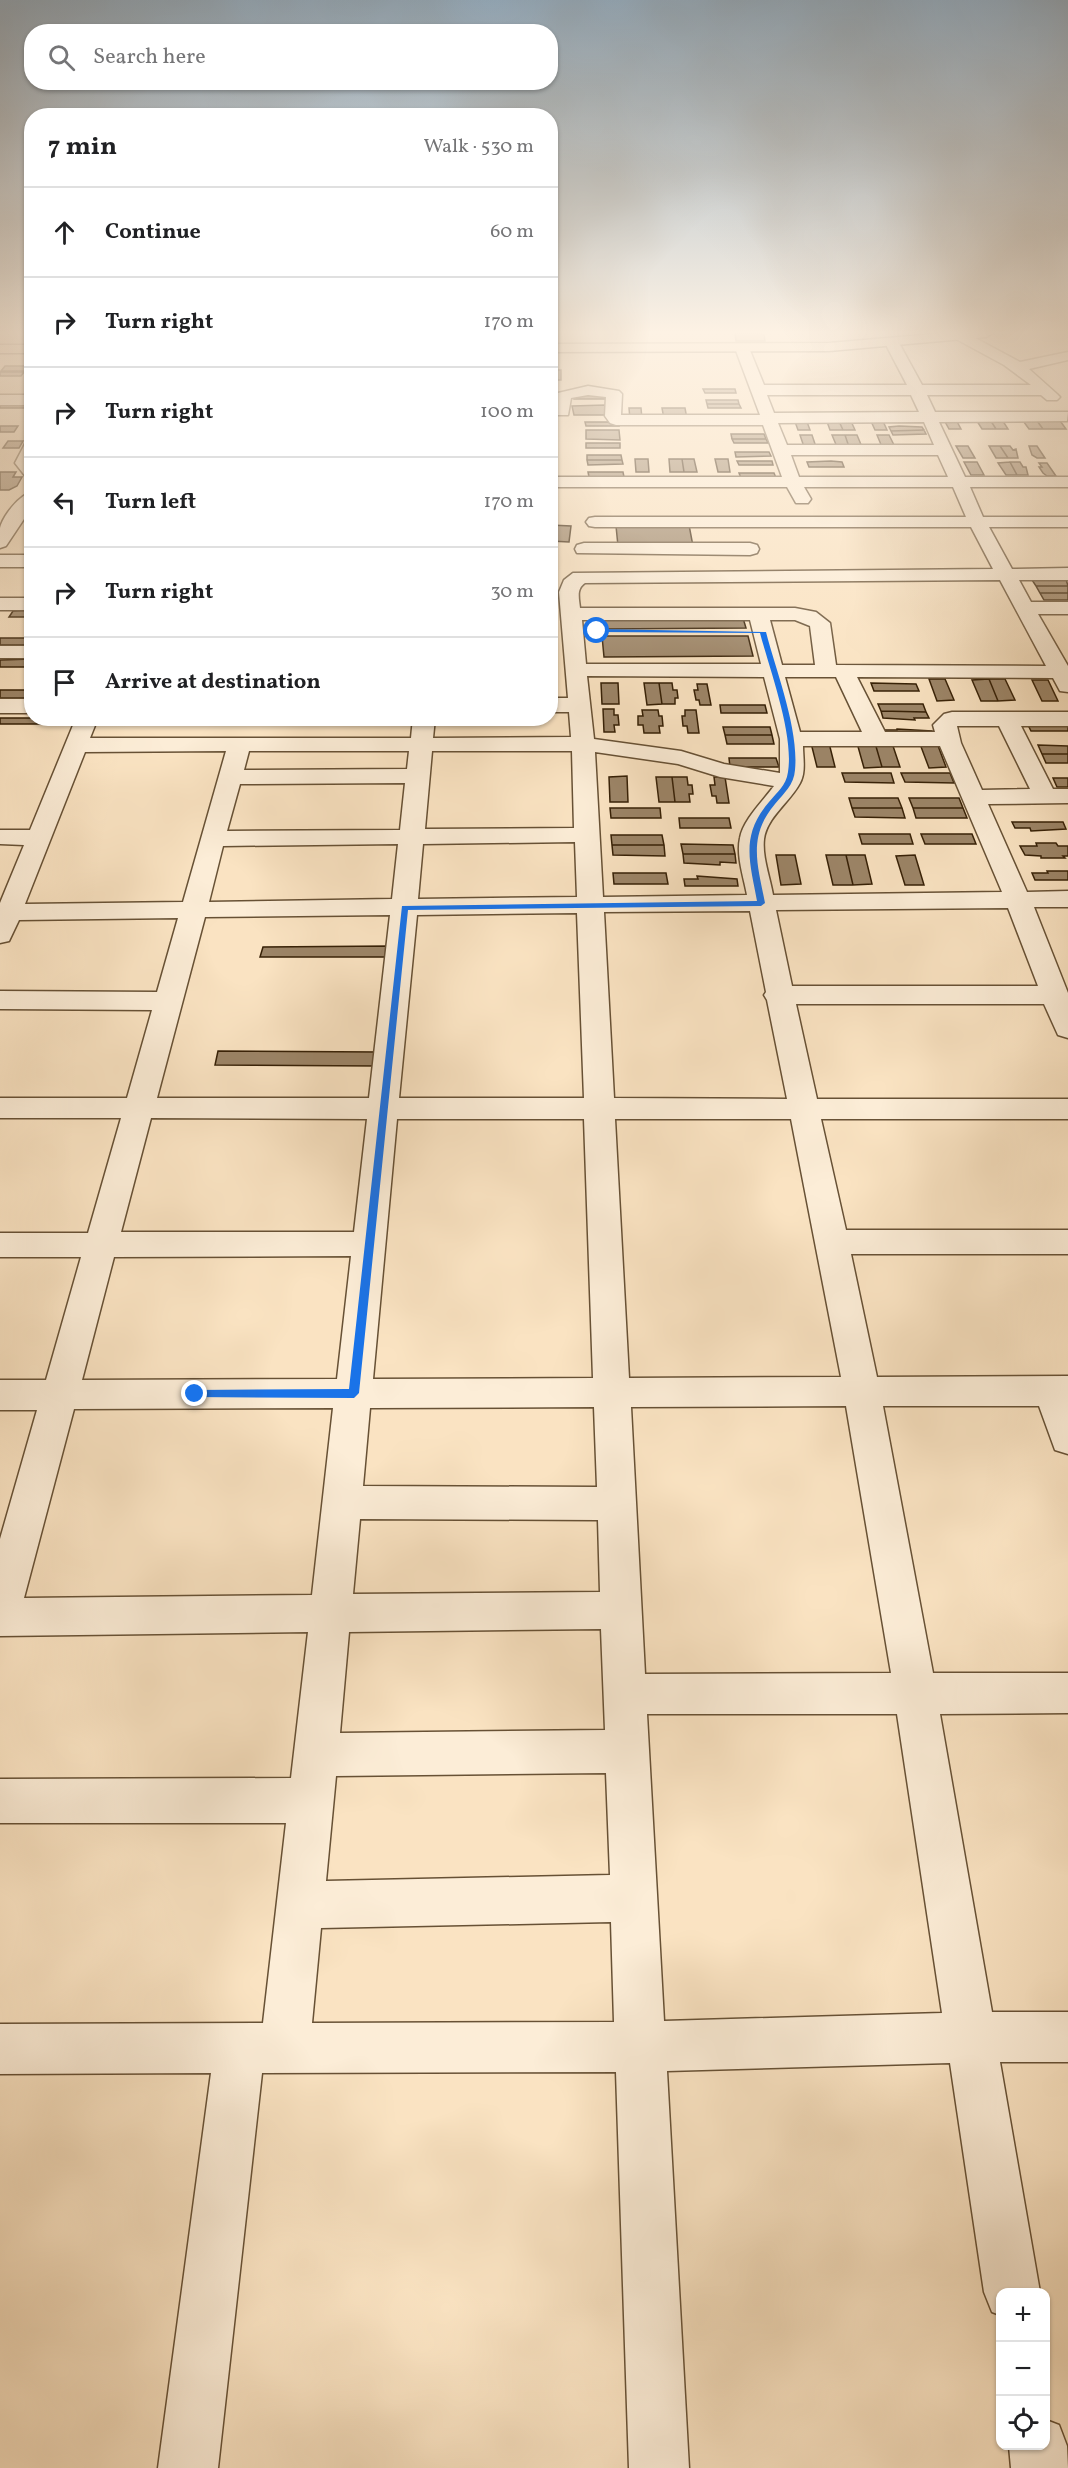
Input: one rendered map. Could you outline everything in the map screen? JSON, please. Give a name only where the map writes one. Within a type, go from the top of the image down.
[{"type":"street","points":[[817,500],[805,500],[800,497],[781,450],[839,448]]},
{"type":"street","points":[[942,448],[1005,574],[1066,676]]},
{"type":"street","points":[[558,482],[1068,482]]},
{"type":"street","points":[[595,482],[595,522],[577,565],[566,611],[569,680],[583,744],[659,2468]]},
{"type":"street","points":[[710,482],[717,522]]},
{"type":"street","points":[[898,482],[914,510]]},
{"type":"street","points":[[854,483],[863,500]]},
{"type":"street","points":[[0,542],[6,523],[22,499]]},
{"type":"street","points":[[595,522],[717,522],[914,510],[977,522],[1068,522]]},
{"type":"street","points":[[6,523],[24,523]]},
{"type":"street","points":[[577,565],[750,549]]},
{"type":"street","points":[[0,561],[24,561]]},
{"type":"street","points":[[577,565],[1068,574]]},
{"type":"street","points":[[0,604],[24,604]]},
{"type":"street","points":[[1025,608],[1068,608]]},
{"type":"street","points":[[566,611],[760,623],[822,632],[835,672],[877,739]]},
{"type":"street","points":[[760,623],[791,739],[792,770],[789,782],[771,804],[752,837],[752,852],[778,995],[861,1392],[917,1694],[969,2037],[1011,2288]]},
{"type":"street","points":[[0,652],[24,652]]},
{"type":"street","points":[[569,680],[773,672],[1066,676]]},
{"type":"street","points":[[0,706],[24,706]]},
{"type":"street","points":[[950,744],[944,724],[952,719],[1068,719]]},
{"type":"street","points":[[1006,719],[1056,796]]},
{"type":"street","points":[[84,726],[3,920],[193,910],[1068,899]]},
{"type":"street","points":[[791,739],[948,738],[1018,900],[1068,1029]]},
{"type":"street","points":[[76,745],[583,744],[681,758],[720,770],[789,782]]},
{"type":"street","points":[[0,1611],[239,745]]},
{"type":"street","points":[[230,777],[421,746]]},
{"type":"street","points":[[188,2468],[263,2048],[301,1905],[421,746]]},
{"type":"street","points":[[974,797],[1056,796]]},
{"type":"street","points":[[213,839],[587,835]]},
{"type":"street","points":[[0,837],[39,837]]},
{"type":"street","points":[[778,995],[1055,995]]},
{"type":"street","points":[[0,1000],[168,1001]]},
{"type":"street","points":[[0,1108],[1068,1109]]},
{"type":"street","points":[[831,1242],[1068,1242]]},
{"type":"street","points":[[0,1245],[369,1244]]},
{"type":"street","points":[[0,1395],[1061,1391],[1068,1439]]},
{"type":"street","points":[[342,1502],[617,1503]]},
{"type":"street","points":[[0,1617],[622,1610]]},
{"type":"street","points":[[626,1694],[1068,1694]]},
{"type":"street","points":[[316,1755],[628,1751]]},
{"type":"street","points":[[0,1801],[311,1800]]},
{"type":"street","points":[[301,1905],[635,1898]]},
{"type":"street","points":[[0,2049],[642,2047],[969,2037],[1068,2037]]},
{"type":"street","points":[[1039,2450],[1041,2468]]},
{"type":"building","points":[[957,448],[969,448],[975,458],[963,458]]},
{"type":"building","points":[[990,448],[1001,448],[1008,458],[996,458]]},
{"type":"building","points":[[1001,448],[1016,449],[1018,458],[1008,458]]},
{"type":"building","points":[[1030,448],[1038,448],[1045,458],[1037,458],[1032,455]]},
{"type":"building","points":[[735,452],[769,452],[771,456],[736,457]]},
{"type":"building","points":[[587,455],[621,455],[622,460],[587,460]]},
{"type":"building","points":[[635,459],[648,459],[649,472],[636,472]]},
{"type":"building","points":[[669,459],[682,459],[684,472],[670,472]]},
{"type":"building","points":[[682,459],[694,459],[697,472],[684,472]]},
{"type":"building","points":[[715,459],[728,459],[730,472],[718,472]]},
{"type":"building","points":[[587,460],[622,460],[623,464],[588,465]]},
{"type":"building","points":[[737,461],[772,461],[773,465],[739,465]]},
{"type":"building","points":[[807,462],[842,462],[844,467],[809,467]]},
{"type":"building","points":[[964,462],[977,462],[984,475],[971,475]]},
{"type":"building","points":[[1010,462],[1017,475],[1006,475],[998,463]]},
{"type":"building","points":[[1010,462],[1020,462],[1023,467],[1026,467],[1028,475],[1017,475]]},
{"type":"building","points":[[1039,463],[1047,463],[1056,476],[1047,476],[1043,473]]},
{"type":"building","points":[[0,472],[16,472],[13,477],[22,477],[17,486],[9,490],[0,490]]},
{"type":"building","points":[[588,472],[623,472],[624,477],[589,477]]},
{"type":"building","points":[[739,473],[774,473],[776,478],[741,478]]},
{"type":"building","points":[[558,525],[571,526],[569,542],[558,541]]},
{"type":"building","points":[[689,525],[693,546],[618,546],[616,526]]},
{"type":"building","points":[[1066,579],[1068,586],[1036,586],[1032,580]]},
{"type":"building","points":[[1036,586],[1068,586],[1068,593],[1040,593]]},
{"type":"building","points":[[1040,593],[1068,593],[1068,600],[1044,600]]},
{"type":"building","points":[[24,610],[24,617],[9,617],[13,611]]},
{"type":"building","points":[[743,618],[746,628],[601,629],[600,619]]},
{"type":"building","points":[[602,636],[748,636],[753,656],[604,657]]},
{"type":"building","points":[[0,638],[24,638],[24,645],[0,645]]},
{"type":"building","points":[[24,659],[24,667],[0,667],[0,660]]},
{"type":"building","points":[[929,679],[945,679],[954,700],[937,701]]},
{"type":"building","points":[[989,679],[1005,679],[1015,700],[998,701]]},
{"type":"building","points":[[989,679],[998,701],[981,701],[972,680]]},
{"type":"building","points":[[1032,680],[1048,680],[1058,701],[1042,701]]},
{"type":"building","points":[[601,683],[618,683],[619,704],[602,704]]},
{"type":"building","points":[[644,683],[659,683],[662,704],[647,705]]},
{"type":"building","points":[[659,683],[672,683],[673,690],[677,690],[678,698],[675,698],[675,704],[662,704]]},
{"type":"building","points":[[871,683],[916,684],[919,691],[874,691]]},
{"type":"building","points":[[697,684],[707,684],[711,705],[700,705],[699,700],[696,700],[694,690],[698,690]]},
{"type":"building","points":[[0,690],[24,690],[24,698],[0,698]]},
{"type":"building","points":[[878,704],[923,704],[926,712],[881,711]]},
{"type":"building","points":[[720,705],[765,705],[767,713],[721,713]]},
{"type":"building","points":[[603,709],[614,709],[614,715],[618,715],[619,725],[614,725],[615,732],[604,732]]},
{"type":"building","points":[[642,710],[658,710],[659,716],[662,716],[663,726],[659,726],[660,733],[644,733],[643,725],[638,725],[638,716],[643,716]]},
{"type":"building","points":[[685,710],[696,710],[699,733],[688,733],[687,726],[683,726],[682,716],[685,716]]},
{"type":"building","points":[[881,711],[926,712],[929,718],[914,718],[915,720],[883,718]]},
{"type":"building","points":[[0,718],[24,718],[24,724],[0,724]]},
{"type":"building","points":[[1027,723],[1068,723],[1068,731],[1031,731]]},
{"type":"building","points":[[723,727],[770,727],[772,735],[725,735]]},
{"type":"building","points":[[885,730],[932,731],[934,736],[887,736]]},
{"type":"building","points":[[725,735],[772,735],[774,744],[727,744]]},
{"type":"building","points":[[811,743],[829,743],[835,767],[817,767]]},
{"type":"building","points":[[857,743],[875,743],[882,767],[864,768]]},
{"type":"building","points":[[875,743],[892,743],[900,767],[882,767]]},
{"type":"building","points":[[937,743],[946,767],[929,768],[920,744]]},
{"type":"building","points":[[1038,745],[1068,746],[1068,754],[1042,754]]},
{"type":"building","points":[[1042,754],[1068,754],[1068,763],[1046,763]]},
{"type":"building","points":[[729,758],[776,758],[779,767],[730,767]]},
{"type":"building","points":[[842,773],[891,773],[894,783],[845,782]]},
{"type":"building","points":[[901,773],[950,773],[954,783],[905,782]]},
{"type":"building","points":[[627,776],[628,802],[610,802],[609,777]]},
{"type":"building","points":[[656,777],[672,777],[675,802],[659,802]]},
{"type":"building","points":[[672,777],[687,777],[688,785],[692,785],[693,794],[689,794],[690,802],[675,802]]},
{"type":"building","points":[[714,777],[725,777],[729,803],[717,803],[716,796],[712,796],[710,785],[715,785]]},
{"type":"building","points":[[1053,778],[1068,778],[1068,787],[1057,787]]},
{"type":"building","points":[[849,798],[898,798],[902,808],[852,808]]},
{"type":"building","points":[[909,798],[959,798],[963,808],[913,808]]},
{"type":"building","points":[[610,808],[660,808],[661,818],[611,818]]},
{"type":"building","points":[[852,808],[902,808],[905,818],[855,817]]},
{"type":"building","points":[[913,808],[963,808],[967,818],[916,818]]},
{"type":"building","points":[[679,818],[729,818],[731,828],[680,828]]},
{"type":"building","points":[[1012,822],[1063,822],[1066,829],[1031,831],[1030,828],[1015,828]]},
{"type":"building","points":[[859,834],[910,834],[913,844],[862,844]]},
{"type":"building","points":[[921,834],[972,834],[976,844],[925,844]]},
{"type":"building","points":[[611,835],[662,835],[664,845],[612,845]]},
{"type":"building","points":[[1036,843],[1056,843],[1058,846],[1068,846],[1068,856],[1041,858],[1041,856],[1025,855],[1020,846],[1037,846]]},
{"type":"building","points":[[681,844],[733,845],[735,854],[683,854]]},
{"type":"building","points":[[612,845],[664,845],[665,856],[613,855]]},
{"type":"building","points":[[683,854],[735,854],[736,863],[720,862],[720,865],[684,863]]},
{"type":"building","points":[[776,855],[795,855],[801,884],[781,885]]},
{"type":"building","points":[[826,855],[846,855],[853,885],[833,885]]},
{"type":"building","points":[[846,855],[865,855],[872,884],[853,885]]},
{"type":"building","points":[[915,855],[924,885],[905,885],[896,856]]},
{"type":"building","points":[[1047,871],[1068,871],[1068,880],[1035,880],[1032,873],[1048,873]]},
{"type":"building","points":[[613,873],[666,873],[668,884],[614,884]]},
{"type":"building","points":[[697,876],[737,879],[738,886],[685,886],[684,879],[698,879]]},
{"type":"building","points":[[390,946],[389,957],[260,957],[263,947]]},
{"type":"building","points":[[218,1051],[379,1052],[377,1066],[215,1065]]},
{"type":"route","points":[[195,1394],[354,1393],[404,908],[761,903],[752,852],[752,837],[771,804],[789,782],[792,770],[791,739],[763,632],[597,631]]}]
